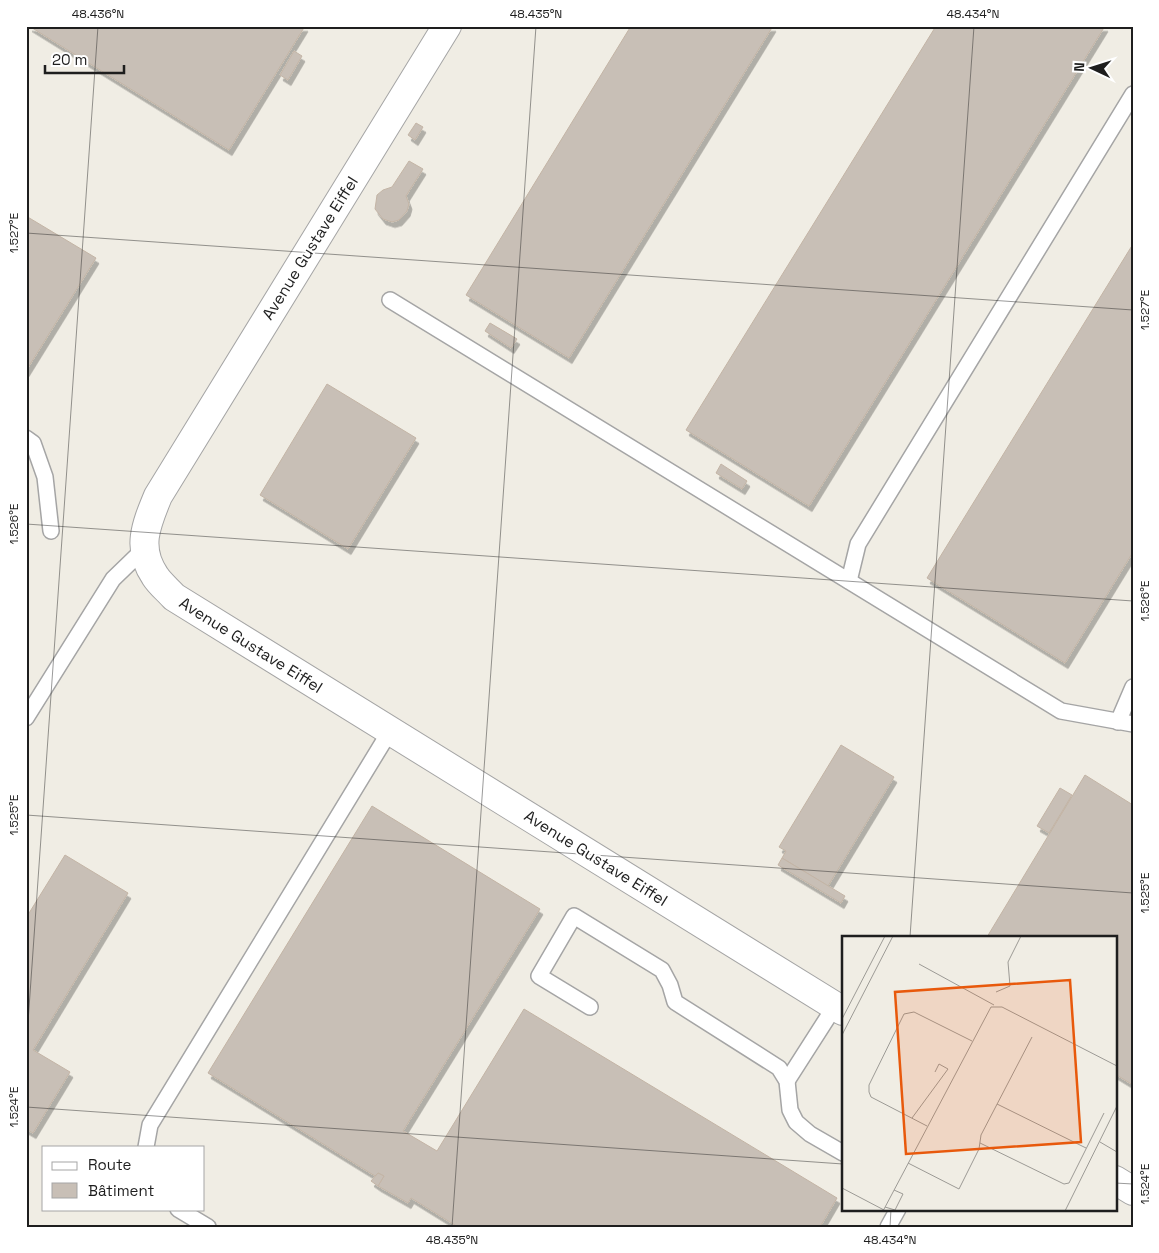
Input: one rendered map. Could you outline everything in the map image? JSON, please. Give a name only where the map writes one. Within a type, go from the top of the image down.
[{"type":"street","name":"Avenue Gustave Eiffel","points":[[446,26],[158,496],[146,525],[143,550],[155,576],[174,596],[839,1009]]},
{"type":"street","points":[[1116,1181],[1133,1191]]},
{"type":"lane","points":[[849,581],[858,544],[1133,94]]},
{"type":"lane","points":[[390,300],[1061,711],[1126,723],[1133,687]]},
{"type":"lane","points":[[26,438],[33,443],[45,477],[51,531]]},
{"type":"lane","points":[[26,718],[113,580],[143,550]]},
{"type":"lane","points":[[146,1146],[150,1125],[390,731]]},
{"type":"lane","points":[[590,1007],[539,976],[574,916],[662,970],[670,985],[675,1002],[779,1068],[787,1081],[790,1110],[796,1122],[810,1134],[842,1152]]},
{"type":"lane","points":[[787,1081],[839,1009]]},
{"type":"lane","points":[[180,1210],[208,1227]]},
{"type":"lane","points":[[888,1227],[897,1210]]},
{"type":"building","points":[[29,26],[305,26],[229,150]]},
{"type":"building","points":[[631,26],[773,26],[569,358],[466,295]]},
{"type":"building","points":[[936,26],[1105,26],[809,506],[686,430]]},
{"type":"building","points":[[294,51],[302,56],[288,80],[280,75]]},
{"type":"building","points":[[416,123],[423,127],[415,140],[408,135]]},
{"type":"building","points":[[409,161],[423,169],[406,196],[409,204],[407,211],[399,220],[392,222],[383,219],[375,209],[377,195],[383,190],[392,187]]},
{"type":"building","points":[[26,216],[96,258],[26,371]]},
{"type":"building","points":[[1133,244],[1133,552],[1065,663],[927,578]]},
{"type":"building","points":[[490,323],[517,339],[511,348],[485,331]]},
{"type":"building","points":[[327,384],[416,438],[348,549],[260,495]]},
{"type":"building","points":[[721,464],[747,481],[742,489],[716,473]]},
{"type":"building","points":[[841,745],[894,777],[828,886],[782,858],[786,851],[779,847]]},
{"type":"building","points":[[1085,775],[1133,805],[1133,1085],[1116,1075],[1116,936],[988,936]]},
{"type":"building","points":[[1060,788],[1072,795],[1049,833],[1037,826]]},
{"type":"building","points":[[372,806],[540,909],[403,1131],[437,1151],[524,1009],[837,1198],[820,1227],[458,1227],[411,1198],[408,1203],[378,1186],[384,1176],[378,1173],[375,1176],[208,1073]]},
{"type":"building","points":[[65,855],[128,893],[33,1050],[70,1072],[33,1133],[26,1129],[26,918]]},
{"type":"building","points":[[782,858],[845,896],[841,903],[778,865]]},
{"type":"building","points":[[378,1173],[384,1176],[378,1186],[371,1181]]}]
